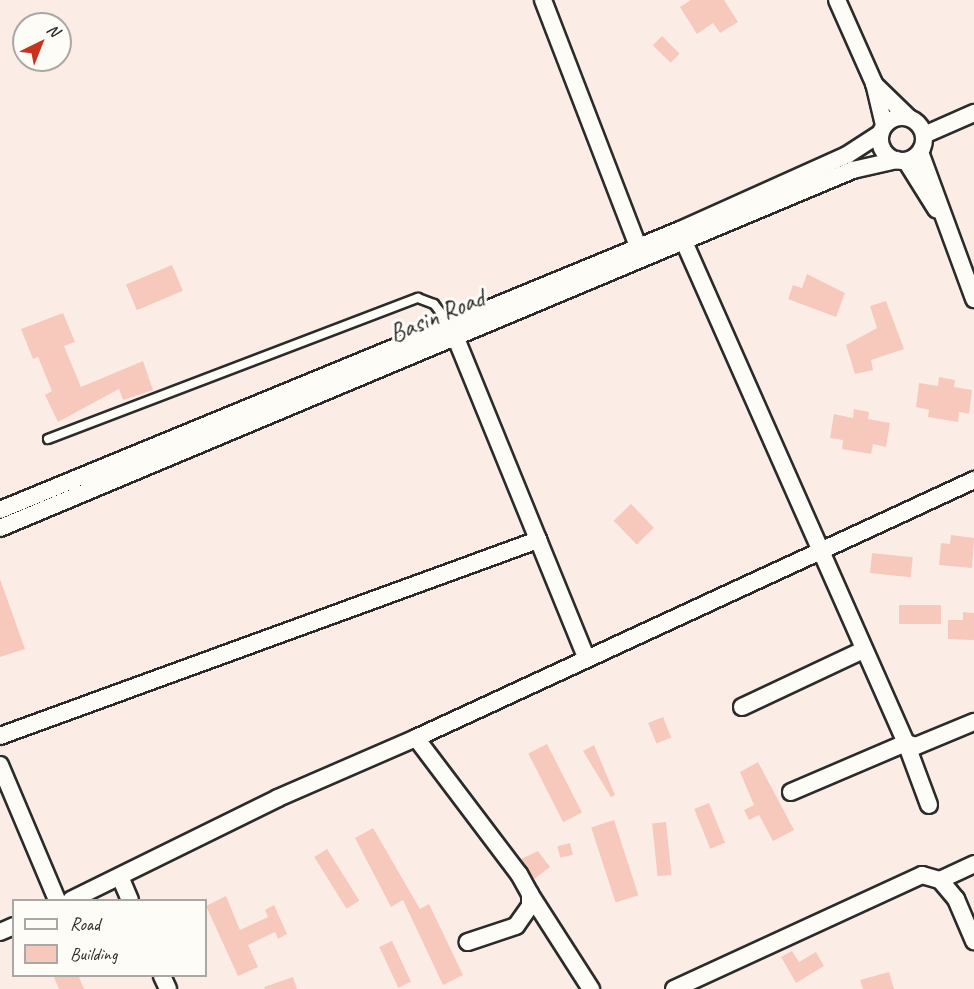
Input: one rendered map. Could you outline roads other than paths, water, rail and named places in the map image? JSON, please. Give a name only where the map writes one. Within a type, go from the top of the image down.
[{"type":"street","points":[[543,0],[638,246]]},
{"type":"street","points":[[837,0],[874,83],[883,129],[883,150],[912,152]]},
{"type":"street","points":[[874,83],[908,117],[915,121],[912,152],[919,188],[942,217],[970,279],[974,299]]},
{"type":"street","name":"Basin Road","points":[[452,329],[685,244],[853,170],[912,152],[974,113]]},
{"type":"street","name":"Basin Road","points":[[0,528],[250,414],[452,329],[847,155],[899,117],[908,117]]},
{"type":"street","points":[[685,244],[818,549],[906,743],[929,805]]},
{"type":"street","points":[[452,329],[586,657]]},
{"type":"street","name":"Basin Road","points":[[0,510],[250,414]]},
{"type":"street","points":[[73,899],[121,879],[278,798],[416,738],[818,549],[974,480]]},
{"type":"street","points":[[0,736],[538,540]]},
{"type":"street","points":[[742,707],[863,650]]},
{"type":"street","points":[[791,792],[906,743],[916,746],[974,722]]},
{"type":"street","points":[[416,738],[519,874],[591,989]]},
{"type":"street","points":[[0,765],[57,899]]},
{"type":"street","points":[[940,880],[974,864]]},
{"type":"street","points":[[674,989],[922,875],[940,880],[956,899],[974,941]]},
{"type":"street","points":[[121,879],[130,899]]},
{"type":"street","points":[[468,942],[516,926],[530,906],[530,894]]},
{"type":"lane","points":[[48,440],[418,298],[434,304],[452,329]]}]
